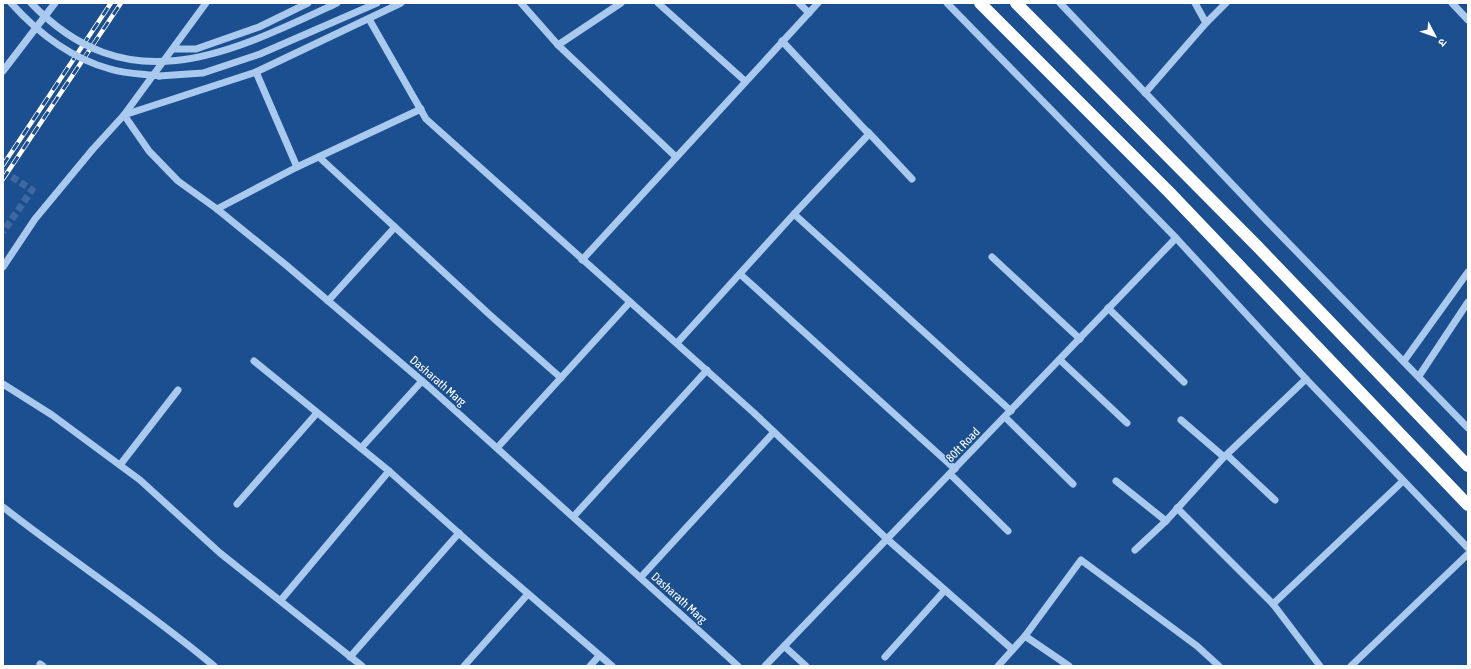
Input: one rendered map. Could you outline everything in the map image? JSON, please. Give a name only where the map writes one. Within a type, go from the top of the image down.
[{"type":"highway","points":[[980,3],[1169,192],[1468,505]]},
{"type":"highway","points":[[1016,3],[1257,246],[1468,466]]},
{"type":"street","points":[[11,3],[43,35],[71,54],[110,70],[159,76],[203,73],[260,54],[377,3]]},
{"type":"street","points":[[31,3],[46,19],[79,42],[112,54],[138,60],[173,62],[205,57],[239,47],[337,3]]},
{"type":"street","points":[[3,71],[55,3]]},
{"type":"street","points":[[3,267],[36,219],[93,149],[124,115],[174,49],[206,3]]},
{"type":"street","points":[[174,49],[196,49],[259,27],[308,3]]},
{"type":"street","points":[[124,115],[256,72],[401,3]]},
{"type":"street","points":[[521,3],[558,45],[676,157]]},
{"type":"street","points":[[558,45],[621,3]]},
{"type":"street","points":[[658,3],[745,81]]},
{"type":"street","points":[[799,3],[809,13]]},
{"type":"street","points":[[582,260],[818,3]]},
{"type":"street","points":[[947,3],[1176,238],[1306,379],[1468,548]]},
{"type":"street","points":[[1060,3],[1145,93],[1420,376],[1468,428]]},
{"type":"street","points":[[1195,3],[1206,23]]},
{"type":"street","points":[[1145,93],[1206,23],[1226,3]]},
{"type":"street","points":[[1452,3],[1468,20]]},
{"type":"street","points":[[369,19],[426,119],[582,260],[707,370],[887,539],[1012,649]]},
{"type":"street","points":[[782,42],[912,179]]},
{"type":"street","points":[[256,72],[297,167]]},
{"type":"street","points":[[216,209],[297,167],[421,109]]},
{"type":"street","name":"Dasharath Marg","points":[[124,115],[149,151],[178,181],[216,209],[422,381],[574,516],[738,666]]},
{"type":"street","points":[[677,343],[794,214],[870,134],[868,132]]},
{"type":"street","points":[[320,157],[490,315],[561,378]]},
{"type":"street","points":[[794,214],[1011,410]]},
{"type":"street","points":[[328,301],[395,227]]},
{"type":"street","name":"80ft Road","points":[[765,666],[1176,238]]},
{"type":"street","points":[[992,257],[1080,339]]},
{"type":"street","points":[[1404,361],[1468,272]]},
{"type":"street","points":[[740,274],[952,471],[1008,531]]},
{"type":"street","points":[[497,448],[630,302]]},
{"type":"street","points":[[1420,376],[1468,302]]},
{"type":"street","points":[[1108,308],[1184,382]]},
{"type":"street","points":[[1060,360],[1127,423]]},
{"type":"street","points":[[254,361],[389,471],[612,666]]},
{"type":"street","points":[[574,516],[707,370]]},
{"type":"street","points":[[1136,550],[1166,522],[1225,456],[1306,379]]},
{"type":"street","points":[[361,448],[422,381]]},
{"type":"street","points":[[3,384],[52,414],[140,480],[220,553],[281,600],[362,666]]},
{"type":"street","points":[[120,465],[178,390]]},
{"type":"street","points":[[237,504],[317,413]]},
{"type":"street","points":[[1005,417],[1073,484]]},
{"type":"street","points":[[1181,420],[1275,500]]},
{"type":"street","points":[[641,578],[774,432]]},
{"type":"street","points":[[281,600],[389,471]]},
{"type":"street","points":[[1116,481],[1166,522]]},
{"type":"street","points":[[1272,604],[1403,481]]},
{"type":"street","points":[[3,507],[182,639],[214,666]]},
{"type":"street","points":[[1177,508],[1272,604],[1320,666]]},
{"type":"street","points":[[350,657],[459,533]]},
{"type":"street","points":[[1351,666],[1468,554]]},
{"type":"street","points":[[998,666],[1025,636],[1081,560],[1197,646],[1219,666]]},
{"type":"street","points":[[885,657],[945,590]]},
{"type":"street","points":[[464,666],[528,594]]},
{"type":"street","points":[[1025,636],[1069,666]]},
{"type":"street","points":[[784,646],[806,666]]},
{"type":"street","points":[[590,666],[599,656]]},
{"type":"tunnel","points":[[3,171],[32,190],[3,232]]},
{"type":"railway","points":[[3,165],[111,3]]},
{"type":"railway","points":[[3,179],[121,3]]}]
